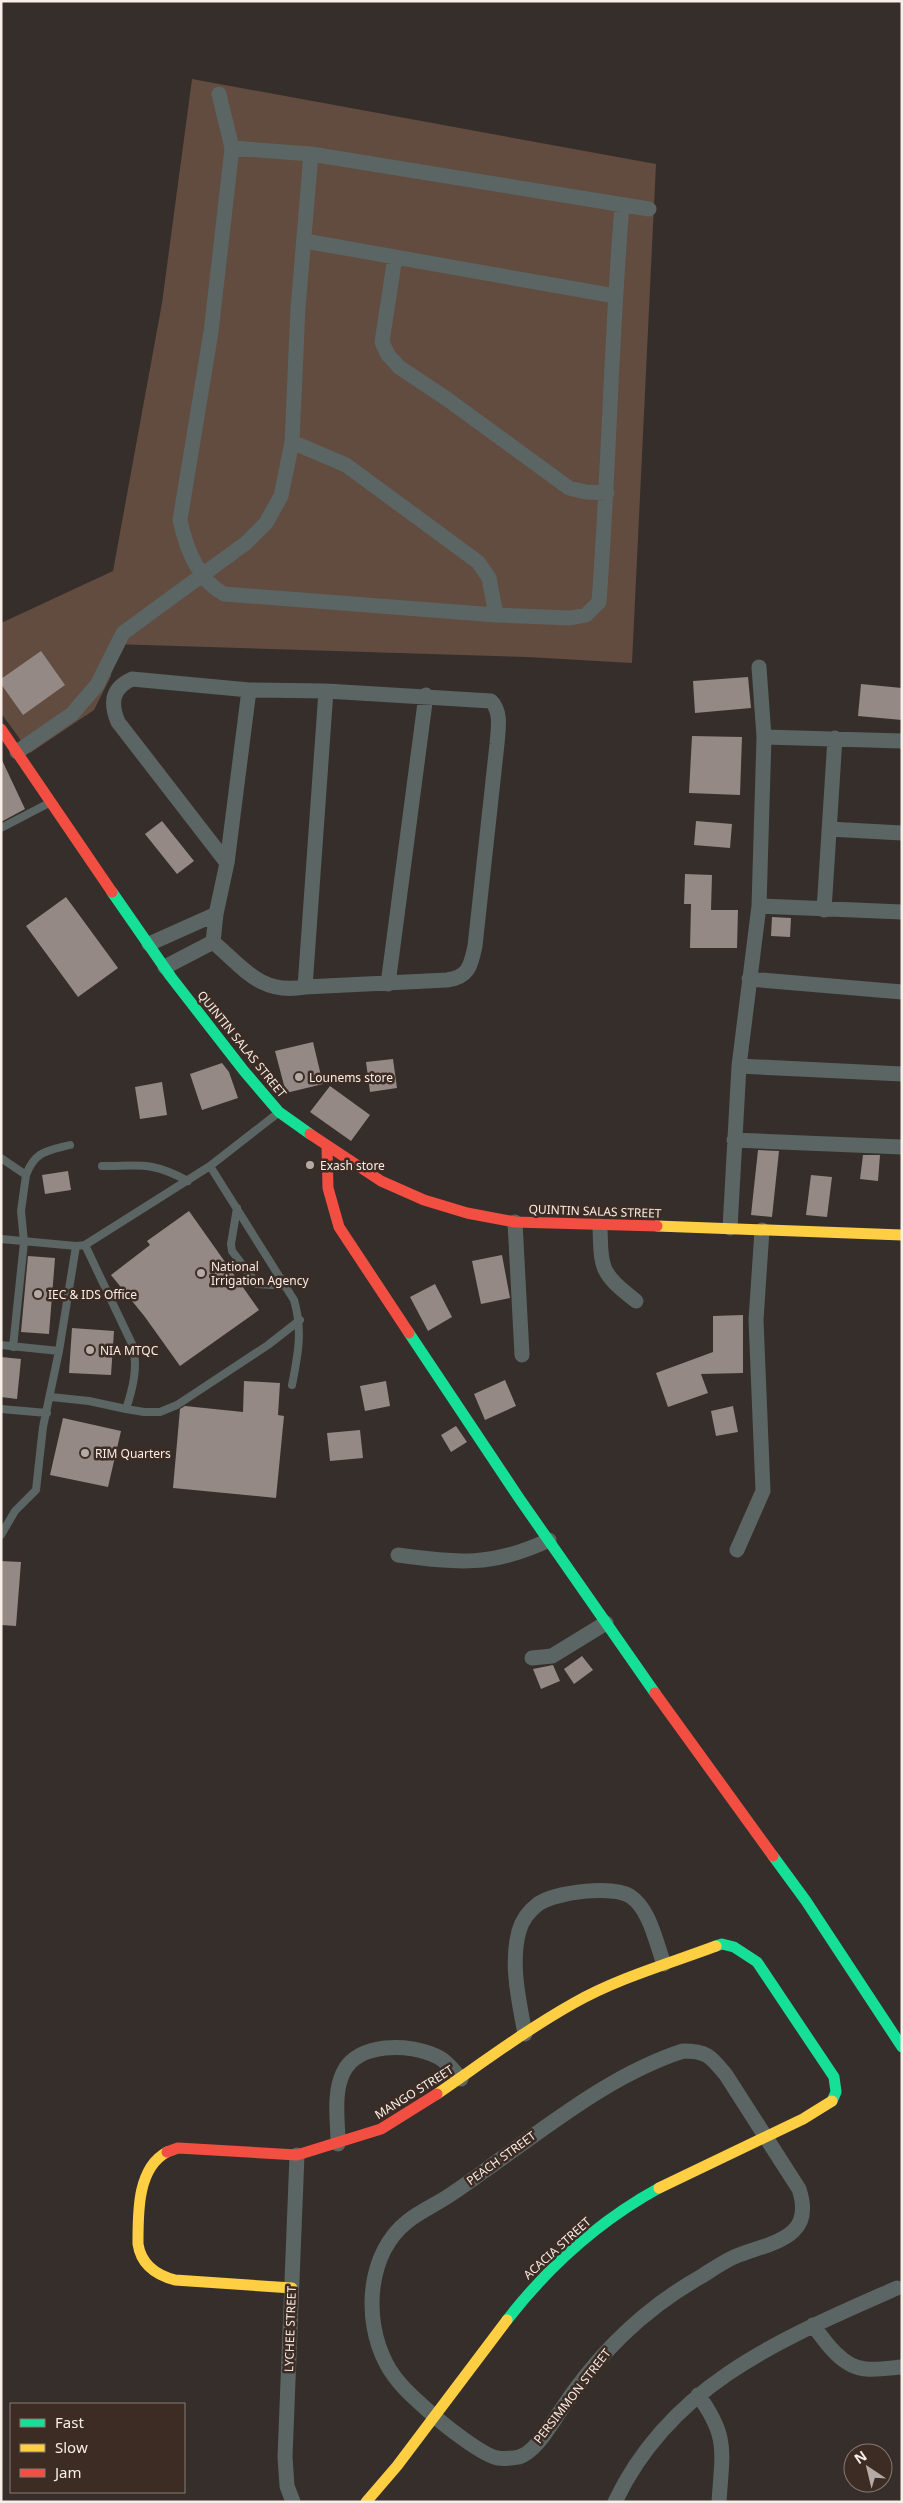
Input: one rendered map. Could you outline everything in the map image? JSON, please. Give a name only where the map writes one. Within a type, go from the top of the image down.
[{"type":"street","points":[[219,94],[232,148],[211,332],[180,520],[184,542],[202,575],[210,586],[224,594],[496,615],[570,618],[586,615],[599,602],[607,493],[615,296],[622,206]]},
{"type":"street","points":[[232,148],[311,154],[649,209]]},
{"type":"street","points":[[17,752],[72,714],[97,684],[123,634],[246,544],[266,523],[281,496],[292,442],[298,308],[311,154]]},
{"type":"street","points":[[305,241],[615,296]]},
{"type":"street","points":[[395,257],[382,342],[388,355],[400,367],[569,488],[586,492],[607,493]]},
{"type":"street","points":[[292,442],[320,452],[346,465],[478,562],[489,578],[496,615]]},
{"type":"street","points":[[730,1228],[739,1066],[758,906],[764,737],[759,667]]},
{"type":"street","points":[[213,942],[258,981],[273,988],[388,984],[447,980],[463,976],[470,969],[475,946],[497,744],[497,712],[490,701],[426,696],[326,691],[250,690],[132,679],[122,683],[115,692],[113,702],[118,722],[227,863]]},
{"type":"street","points":[[213,942],[216,914],[227,863],[250,690]]},
{"type":"street","points":[[305,987],[326,691]]},
{"type":"street","points":[[388,984],[426,696]]},
{"type":"street","name":"QUINTIN SALAS STREET","points":[[1,729],[165,967],[244,1071],[279,1112],[327,1147],[382,1180],[424,1200],[467,1213],[514,1222],[902,1235]]},
{"type":"street","points":[[764,737],[902,741]]},
{"type":"street","points":[[824,910],[835,738]]},
{"type":"street","points":[[829,829],[902,832]]},
{"type":"street","points":[[758,906],[902,912]]},
{"type":"street","points":[[149,944],[216,914]]},
{"type":"street","points":[[165,967],[213,942]]},
{"type":"street","points":[[749,979],[902,992]]},
{"type":"street","points":[[739,1066],[902,1074]]},
{"type":"street","points":[[734,1140],[902,1147]]},
{"type":"street","points":[[327,1147],[326,1188],[329,1205],[339,1228],[606,1623],[806,1900],[902,2047]]},
{"type":"street","points":[[514,1222],[522,1355]]},
{"type":"street","points":[[600,1226],[603,1268],[608,1277],[636,1301]]},
{"type":"street","points":[[737,1550],[763,1491],[756,1320],[762,1230]]},
{"type":"street","points":[[398,1555],[470,1562],[521,1553],[549,1540]]},
{"type":"street","points":[[532,1658],[552,1656],[606,1623]]},
{"type":"street","points":[[525,2034],[517,1988],[516,1958],[519,1931],[526,1915],[539,1903],[553,1896],[574,1893],[621,1892],[631,1897],[645,1915],[664,1964]]},
{"type":"street","name":"MANGO STREET","points":[[292,2288],[176,2280],[161,2277],[150,2268],[142,2258],[138,2247],[142,2186],[145,2173],[163,2153],[178,2148],[297,2155],[382,2129],[417,2109],[525,2034],[600,1991],[664,1964],[722,1944],[737,1946],[749,1954],[761,1967],[834,2077],[838,2088],[836,2097]]},
{"type":"street","points":[[338,2144],[337,2094],[344,2071],[357,2055],[388,2048],[417,2050],[437,2056],[461,2079]]},
{"type":"street","name":"PEACH STREET","points":[[434,2416],[407,2391],[386,2364],[376,2337],[372,2312],[373,2283],[383,2250],[406,2222],[452,2193],[555,2120],[638,2069],[684,2051],[701,2051],[715,2061],[767,2137]]},
{"type":"street","name":"ACACIA STREET","points":[[366,2502],[528,2294],[566,2255],[624,2210],[669,2183],[820,2111],[836,2097]]},
{"type":"street","name":"PERSIMMON STREET","points":[[434,2416],[471,2443],[497,2458],[521,2456],[542,2439],[568,2399],[609,2347],[644,2316],[685,2285],[732,2258],[792,2235],[805,2207],[799,2189],[767,2137]]},
{"type":"street","name":"LYCHEE STREET","points":[[293,2502],[287,2486],[285,2457],[297,2155]]},
{"type":"street","points":[[615,2502],[629,2473],[661,2429],[698,2395],[736,2366],[813,2326],[897,2288]]},
{"type":"street","points":[[813,2326],[829,2346],[847,2362],[864,2370],[902,2367]]},
{"type":"street","points":[[698,2395],[718,2428],[723,2445],[719,2502]]},
{"type":"lane","points":[[1,828],[51,802]]},
{"type":"lane","points":[[1,1239],[76,1246],[85,1244],[188,1181],[279,1112]]},
{"type":"lane","points":[[13,1347],[24,1242],[21,1211],[26,1175],[30,1165],[38,1155],[70,1146]]},
{"type":"lane","points":[[1,1158],[26,1175]]},
{"type":"lane","points":[[102,1166],[145,1165],[165,1169],[188,1181]]},
{"type":"lane","points":[[210,1166],[287,1286],[300,1320],[298,1351],[292,1385]]},
{"type":"lane","points":[[237,1208],[231,1244],[237,1258],[257,1284],[287,1286]]},
{"type":"lane","points":[[85,1244],[127,1330],[135,1353],[134,1376],[126,1409]]},
{"type":"lane","points":[[1,1535],[15,1511],[36,1490],[42,1427],[47,1413],[60,1351],[76,1246]]},
{"type":"lane","points":[[51,1396],[89,1401],[144,1412],[160,1412],[177,1405],[274,1340],[300,1320]]},
{"type":"lane","points":[[1,1346],[60,1351]]},
{"type":"lane","points":[[1,1409],[47,1413]]},
{"type":"shaded area","points":[[192,79],[656,164],[632,663],[527,657],[112,644],[111,676],[94,710],[30,753],[1,713],[1,623],[113,571],[162,303]]},
{"type":"building","points":[[41,651],[65,685],[23,715],[1,684],[1,679]]},
{"type":"building","points":[[748,677],[751,708],[695,713],[693,681]]},
{"type":"building","points":[[861,684],[902,688],[902,720],[858,716]]},
{"type":"building","points":[[692,736],[742,737],[740,795],[689,793]]},
{"type":"building","points":[[1,758],[25,809],[1,822]]},
{"type":"building","points":[[162,821],[194,861],[177,874],[145,834]]},
{"type":"building","points":[[696,821],[732,824],[730,848],[694,845]]},
{"type":"building","points":[[685,874],[712,875],[711,910],[738,910],[737,948],[690,948],[691,904],[684,904]]},
{"type":"building","points":[[66,897],[118,968],[78,997],[26,926]]},
{"type":"building","points":[[772,917],[791,918],[790,937],[771,936]]},
{"type":"building","points":[[313,1042],[323,1084],[286,1093],[275,1051]]},
{"type":"building","points":[[393,1059],[397,1088],[370,1092],[366,1062]]},
{"type":"building","points":[[222,1063],[229,1072],[238,1098],[202,1110],[190,1074]]},
{"type":"building","points":[[162,1082],[167,1115],[140,1119],[135,1087]]},
{"type":"building","points":[[330,1086],[370,1115],[351,1141],[310,1112]]},
{"type":"building","points":[[758,1150],[779,1151],[772,1217],[751,1215]]},
{"type":"building","points":[[863,1155],[880,1155],[878,1181],[860,1179]]},
{"type":"building","points":[[68,1171],[71,1190],[45,1194],[42,1175]]},
{"type":"building","points":[[811,1175],[832,1177],[827,1217],[806,1215]]},
{"type":"building","name":"National Irrigation Agency","points":[[189,1211],[259,1310],[180,1366],[145,1317],[111,1275],[150,1245],[147,1241]]},
{"type":"building","points":[[502,1255],[510,1298],[481,1304],[472,1261]]},
{"type":"building","points":[[28,1256],[55,1258],[49,1334],[21,1332]]},
{"type":"building","points":[[435,1284],[452,1317],[428,1331],[410,1297]]},
{"type":"building","points":[[743,1315],[743,1373],[701,1374],[708,1393],[668,1407],[656,1373],[713,1352],[713,1316]]},
{"type":"building","points":[[72,1328],[114,1331],[111,1375],[69,1373]]},
{"type":"building","points":[[1,1357],[21,1359],[17,1399],[1,1397]]},
{"type":"building","points":[[505,1380],[516,1406],[485,1420],[474,1394]]},
{"type":"building","points":[[244,1381],[280,1383],[278,1415],[284,1416],[276,1498],[173,1488],[180,1409],[185,1406],[243,1412]]},
{"type":"building","points":[[386,1381],[390,1406],[365,1411],[360,1386]]},
{"type":"building","points":[[733,1406],[738,1432],[716,1436],[711,1411]]},
{"type":"building","name":"RIM Quarters","points":[[63,1418],[121,1431],[108,1487],[50,1475]]},
{"type":"building","points":[[456,1426],[467,1442],[451,1452],[441,1435]]},
{"type":"building","points":[[360,1430],[363,1458],[330,1461],[327,1433]]},
{"type":"building","points":[[1,1561],[21,1562],[16,1626],[1,1625]]},
{"type":"building","points":[[582,1656],[593,1670],[574,1684],[564,1669]]},
{"type":"building","points":[[553,1665],[560,1681],[541,1689],[533,1669]]},
{"type":"traffic: fast","points":[[112,892],[171,977],[244,1071],[279,1112],[310,1134]]},
{"type":"traffic: fast","points":[[409,1333],[519,1498],[655,1693]]},
{"type":"traffic: fast","points":[[773,1856],[806,1901],[902,2047]]},
{"type":"traffic: fast","points":[[716,1946],[722,1944],[734,1947],[757,1962],[834,2077],[836,2092],[832,2101]]},
{"type":"traffic: fast","points":[[507,2320],[540,2281],[576,2246],[616,2215],[659,2188]]},
{"type":"traffic: slow","points":[[657,1226],[902,1235]]},
{"type":"traffic: slow","points":[[437,2094],[521,2035],[574,2003],[608,1986],[716,1946]]},
{"type":"traffic: slow","points":[[659,2188],[803,2119],[832,2101]]},
{"type":"traffic: slow","points":[[167,2152],[157,2159],[150,2169],[141,2192],[139,2205],[138,2244],[142,2257],[150,2268],[175,2280],[292,2288]]},
{"type":"traffic: slow","points":[[366,2502],[397,2466],[507,2320]]},
{"type":"traffic: jam","points":[[1,729],[112,892]]},
{"type":"traffic: jam","points":[[310,1134],[381,1181],[424,1200],[467,1213],[515,1222],[657,1226]]},
{"type":"traffic: jam","points":[[327,1147],[328,1188],[339,1227],[409,1333]]},
{"type":"traffic: jam","points":[[655,1693],[773,1856]]},
{"type":"traffic: jam","points":[[167,2152],[178,2148],[297,2155],[381,2129],[437,2094]]},
{"type":"place","name":"Lounems store","points":[[299,1077]]},
{"type":"place","name":"Exash store","points":[[310,1165]]},
{"type":"place","name":"National Irrigation Agency","points":[[201,1273]]},
{"type":"place","name":"IEC & IDS Office","points":[[38,1294]]},
{"type":"place","name":"NIA MTQC","points":[[90,1350]]},
{"type":"place","name":"RIM Quarters","points":[[85,1453]]}]
